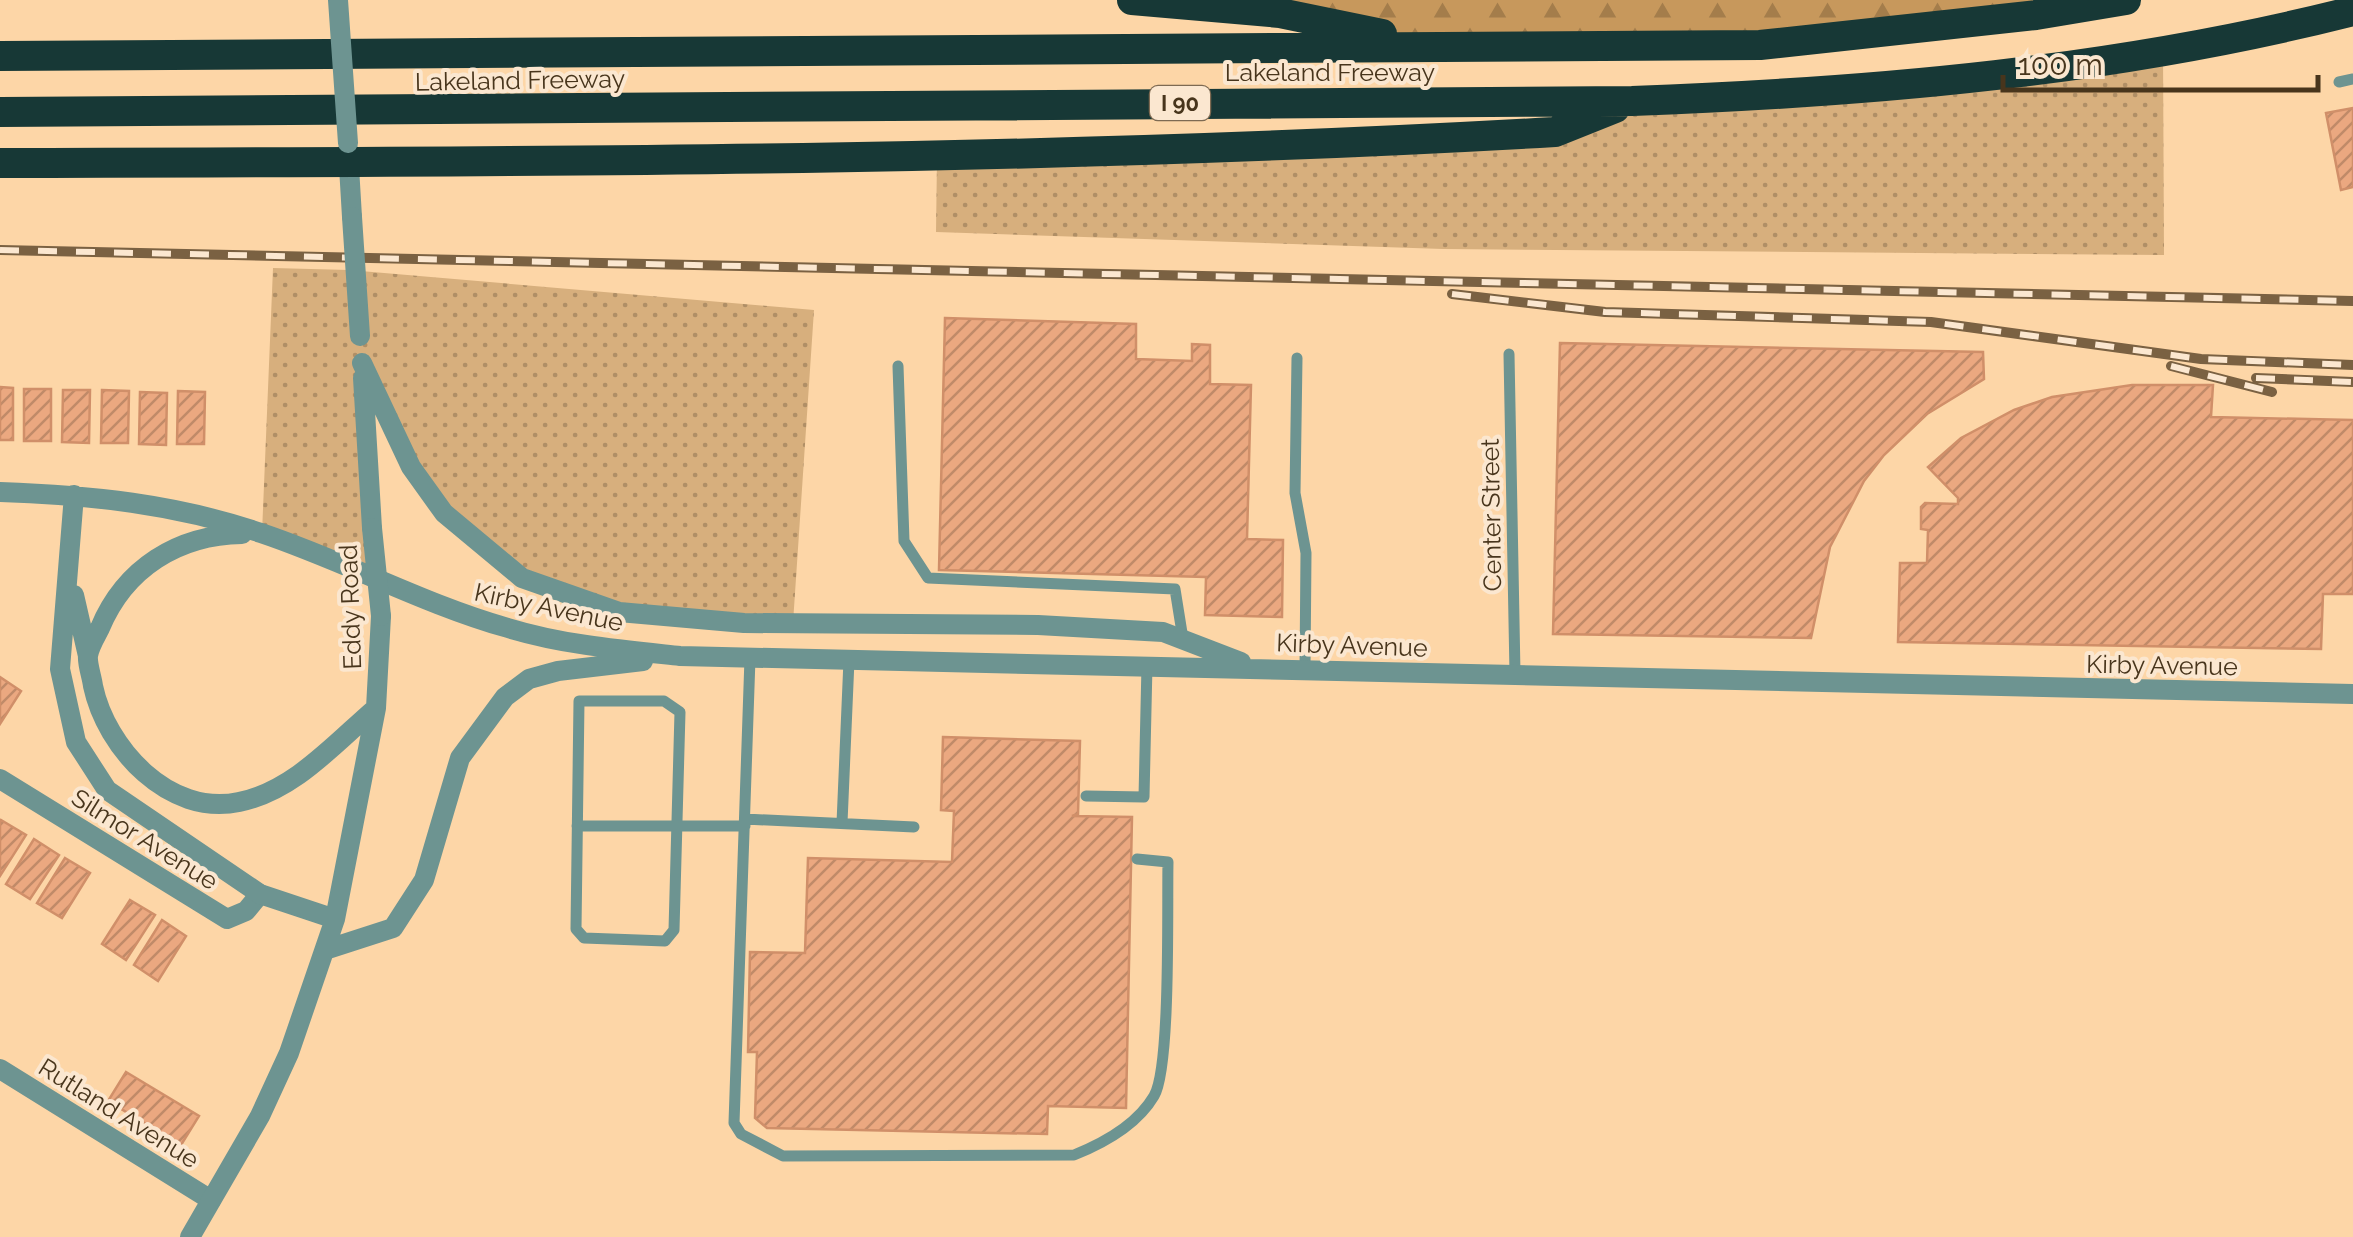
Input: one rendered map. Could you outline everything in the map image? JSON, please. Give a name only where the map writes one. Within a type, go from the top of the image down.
[{"type":"highway","points":[[1132,0],[1280,13],[1439,46]]},
{"type":"highway","name":"Lakeland Freeway","points":[[0,56],[1760,45],[2036,15],[2126,0]]},
{"type":"highway","name":"Lakeland Freeway","points":[[0,112],[1632,101],[1839,93],[2069,67],[2353,11]]},
{"type":"highway","points":[[0,163],[348,154],[937,158],[1395,141],[1555,132],[1632,101]]},
{"type":"street","name":"Eddy Road","points":[[190,1237],[282,1069],[325,950],[335,919],[376,708],[381,616],[338,0]]},
{"type":"street","points":[[362,363],[411,467],[444,513],[522,578],[619,612],[744,623],[1038,625],[1163,632],[1252,667]]},
{"type":"street","name":"Kirby Avenue","points":[[0,492],[74,495],[154,505],[262,533],[457,613],[513,630],[584,645],[680,656],[2353,694]]},
{"type":"street","points":[[74,495],[60,670],[76,742],[107,790],[260,894],[335,919]]},
{"type":"street","points":[[88,656],[109,605],[141,567],[208,534],[262,533]]},
{"type":"street","points":[[69,576],[98,708],[114,740],[139,769],[170,792],[210,802],[238,803],[287,784],[376,708]]},
{"type":"street","points":[[325,950],[393,928],[424,880],[460,758],[505,697],[529,679],[558,670],[680,656]]},
{"type":"street","name":"Silmor Avenue","points":[[0,779],[227,919],[246,911],[260,894]]},
{"type":"street","name":"Rutland Avenue","points":[[0,1069],[211,1200]]},
{"type":"lane","points":[[2339,82],[2353,80]]},
{"type":"lane","name":"Center Street","points":[[1509,354],[1515,674]]},
{"type":"lane","points":[[1296,358],[1295,493],[1306,554],[1304,669]]},
{"type":"lane","points":[[898,366],[904,540],[928,578],[1175,589],[1183,639]]},
{"type":"lane","points":[[750,658],[734,1123],[740,1134],[783,1156],[1074,1155],[1102,1144],[1126,1127],[1154,1096],[1159,1082],[1166,996],[1168,862],[1137,860]]},
{"type":"lane","points":[[842,824],[849,660]]},
{"type":"lane","points":[[1086,796],[1144,798],[1147,665]]},
{"type":"lane","points":[[579,701],[664,701],[680,712],[676,826],[674,930],[665,941],[584,938],[580,934],[577,826],[579,701]]},
{"type":"lane","points":[[577,826],[914,826]]},
{"type":"shaded area","points":[[2163,50],[2164,255],[1443,249],[936,232],[937,158],[1555,132],[1632,101]]},
{"type":"shaded area","points":[[273,268],[349,270],[814,310],[793,623],[619,612],[522,578],[444,513],[363,366],[377,580],[262,533]]},
{"type":"green space","points":[[1132,0],[2126,0],[1760,45],[1439,46]]},
{"type":"building","points":[[2353,108],[2353,187],[2341,190],[2326,113]]},
{"type":"building","points":[[945,318],[1136,324],[1136,359],[1192,361],[1192,344],[1210,345],[1210,384],[1251,385],[1247,539],[1283,540],[1282,617],[1205,615],[1206,577],[939,570]]},
{"type":"building","points":[[1560,343],[1983,352],[1984,379],[1927,414],[1884,455],[1864,481],[1830,547],[1811,638],[1553,634]]},
{"type":"building","points":[[2132,385],[2213,385],[2211,417],[2353,420],[2353,594],[2323,594],[2321,649],[1898,642],[1900,563],[1927,563],[1928,530],[1921,529],[1921,507],[1925,503],[1958,504],[1958,498],[1928,467],[1961,438],[2014,410],[2052,397]]},
{"type":"building","points":[[0,387],[13,388],[13,440],[0,440]]},
{"type":"building","points":[[24,389],[51,389],[51,441],[24,441]]},
{"type":"building","points":[[63,390],[90,390],[89,443],[62,442]]},
{"type":"building","points":[[102,390],[129,391],[128,443],[101,443]]},
{"type":"building","points":[[178,391],[205,392],[204,444],[177,444]]},
{"type":"building","points":[[140,392],[167,393],[166,445],[139,444]]},
{"type":"building","points":[[0,677],[21,691],[0,724]]},
{"type":"building","points":[[943,737],[1080,741],[1078,814],[1072,816],[1132,817],[1126,1108],[1048,1106],[1047,1134],[767,1128],[755,1118],[757,1052],[748,1052],[750,952],[805,953],[808,858],[952,862],[954,811],[941,810]]},
{"type":"building","points":[[0,822],[26,835],[0,876]]},
{"type":"building","points":[[34,839],[59,855],[30,899],[6,884]]},
{"type":"building","points":[[65,858],[90,873],[62,918],[37,903]]},
{"type":"building","points":[[130,900],[155,915],[126,960],[102,944]]},
{"type":"building","points":[[162,920],[186,936],[158,981],[134,965]]},
{"type":"building","points":[[126,1072],[199,1116],[181,1145],[108,1101]]},
{"type":"railway","points":[[0,250],[2353,301]]},
{"type":"railway","points":[[1452,294],[1605,312],[1931,322],[2201,359],[2353,365]]},
{"type":"railway","points":[[2171,366],[2272,392]]},
{"type":"railway","points":[[2256,378],[2353,382]]}]
